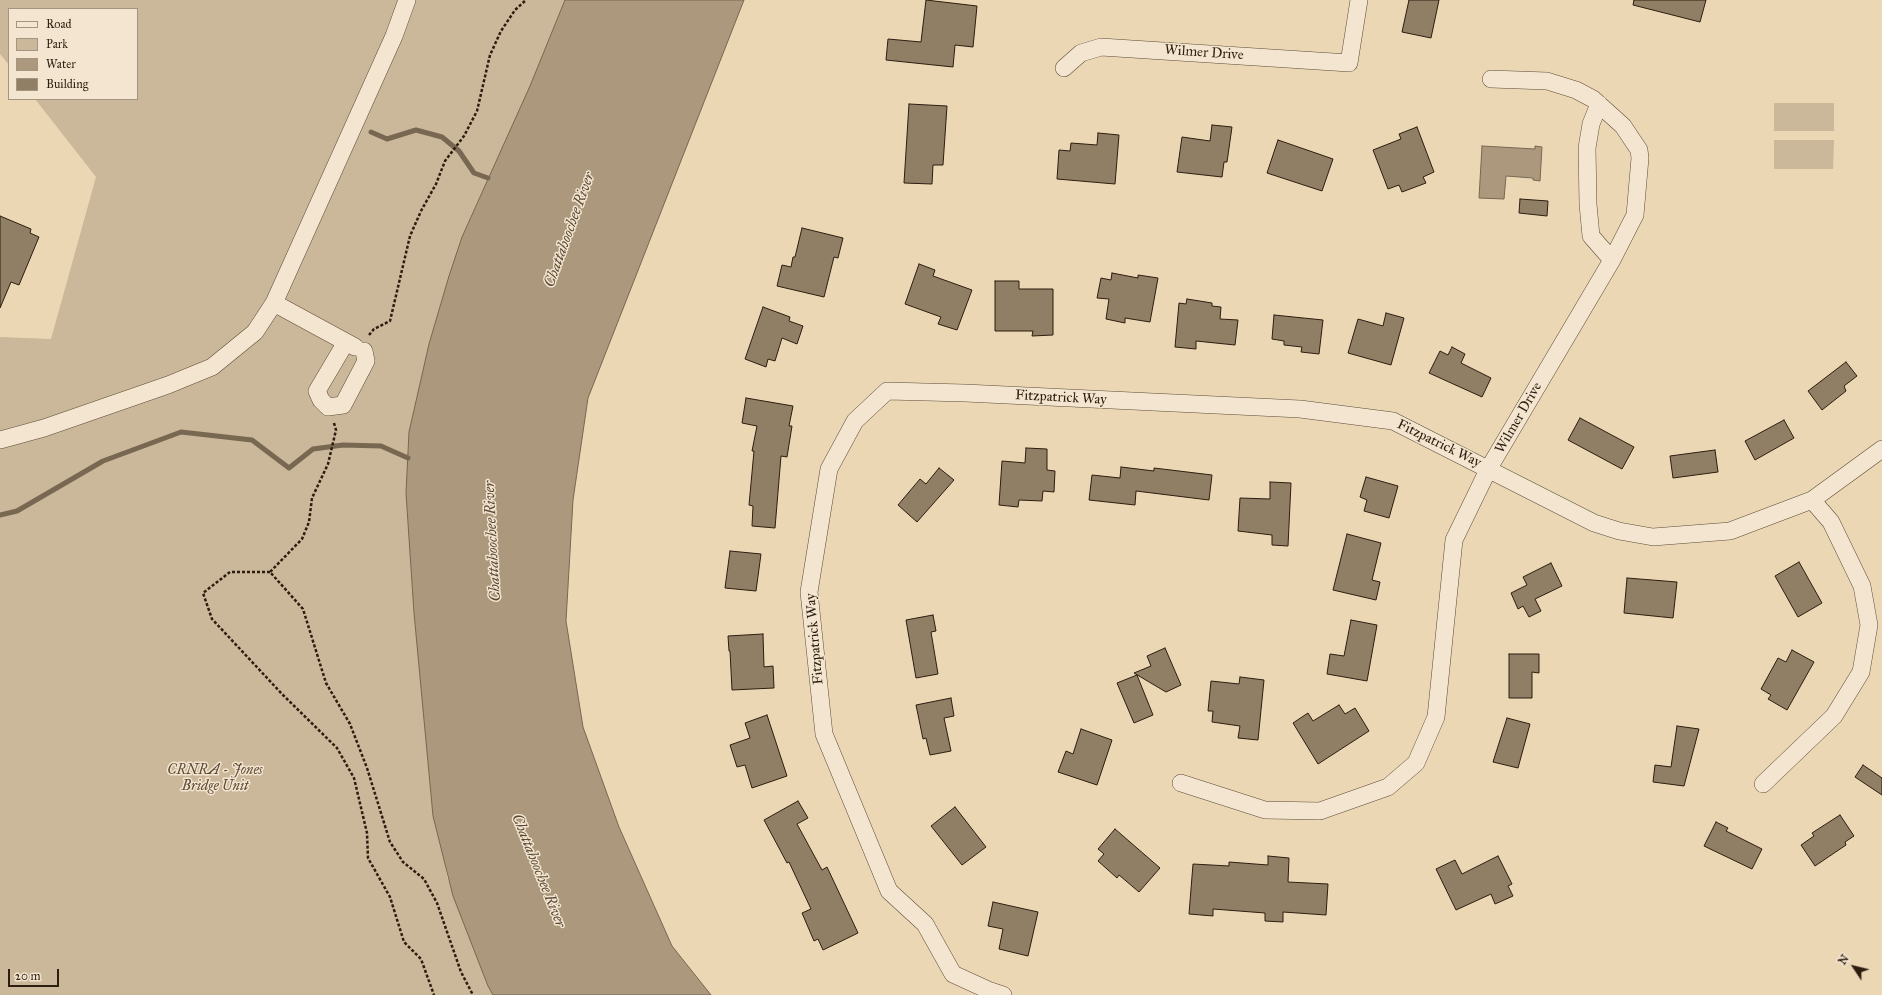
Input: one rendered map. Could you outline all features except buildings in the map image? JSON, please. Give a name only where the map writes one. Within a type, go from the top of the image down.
[{"type":"street","points":[[0,440],[44,428],[146,393],[212,367],[255,332],[274,303],[394,36],[407,0]]},
{"type":"street","name":"Wilmer Drive","points":[[1064,68],[1081,53],[1101,47],[1349,63],[1358,0]]},
{"type":"street","name":"Wilmer Drive","points":[[1181,783],[1265,810],[1320,811],[1388,786],[1416,763],[1436,716],[1454,540],[1489,468],[1612,260],[1635,215],[1640,158],[1639,150],[1623,126],[1593,99],[1576,90],[1547,82],[1490,79]]},
{"type":"street","points":[[1599,104],[1591,124],[1587,148],[1591,236],[1612,260]]},
{"type":"street","points":[[274,303],[360,349]]},
{"type":"street","name":"Fitzpatrick Way","points":[[1003,995],[953,974],[925,924],[889,891],[824,734],[809,592],[829,469],[855,421],[887,391],[965,393],[1300,409],[1393,421],[1489,468],[1594,523],[1619,531],[1653,537],[1730,531],[1812,500],[1882,449]]},
{"type":"street","points":[[1763,784],[1834,716],[1862,672],[1869,625],[1862,586],[1831,522],[1812,500]]},
{"type":"path","points":[[360,349],[374,329],[390,321],[410,236],[421,211],[436,184],[445,161],[464,136],[477,111],[490,55],[501,31],[515,10],[526,0]]},
{"type":"path","points":[[336,430],[328,464],[312,498],[309,522],[302,539],[270,572],[230,572],[203,593],[212,619],[282,694],[337,748],[351,772],[354,778],[367,833],[368,858],[390,897],[404,942],[420,959],[434,995]]},
{"type":"path","points":[[270,572],[303,609],[326,683],[350,724],[367,768],[390,842],[403,862],[424,879],[437,904],[461,972],[473,995]]},
{"type":"green space","name":"CRNRA - Jones Bridge Unit","points":[[0,0],[569,0],[433,778],[447,877],[500,995],[0,995],[0,337],[51,339],[96,177],[36,100],[138,100],[138,8],[8,8],[8,64],[0,54]]},
{"type":"green space","points":[[1774,103],[1834,103],[1834,131],[1774,131]]},
{"type":"green space","points":[[1774,140],[1834,140],[1833,169],[1774,169]]},
{"type":"water","name":"Chattahoochee River","points":[[565,0],[744,0],[588,398],[573,500],[566,621],[583,727],[619,827],[672,946],[711,995],[493,995],[488,986],[453,896],[433,816],[414,613],[406,493],[409,432],[429,344],[462,237],[530,86]]},
{"type":"water","points":[[1482,146],[1535,149],[1535,146],[1542,147],[1540,181],[1533,180],[1533,178],[1506,176],[1504,199],[1479,198]]},
{"type":"waterway","points":[[371,132],[387,139],[416,130],[442,137],[459,151],[474,173],[488,178]]},
{"type":"waterway","points":[[0,515],[17,511],[103,461],[181,432],[252,440],[289,468],[313,449],[343,445],[381,446],[408,458]]}]
